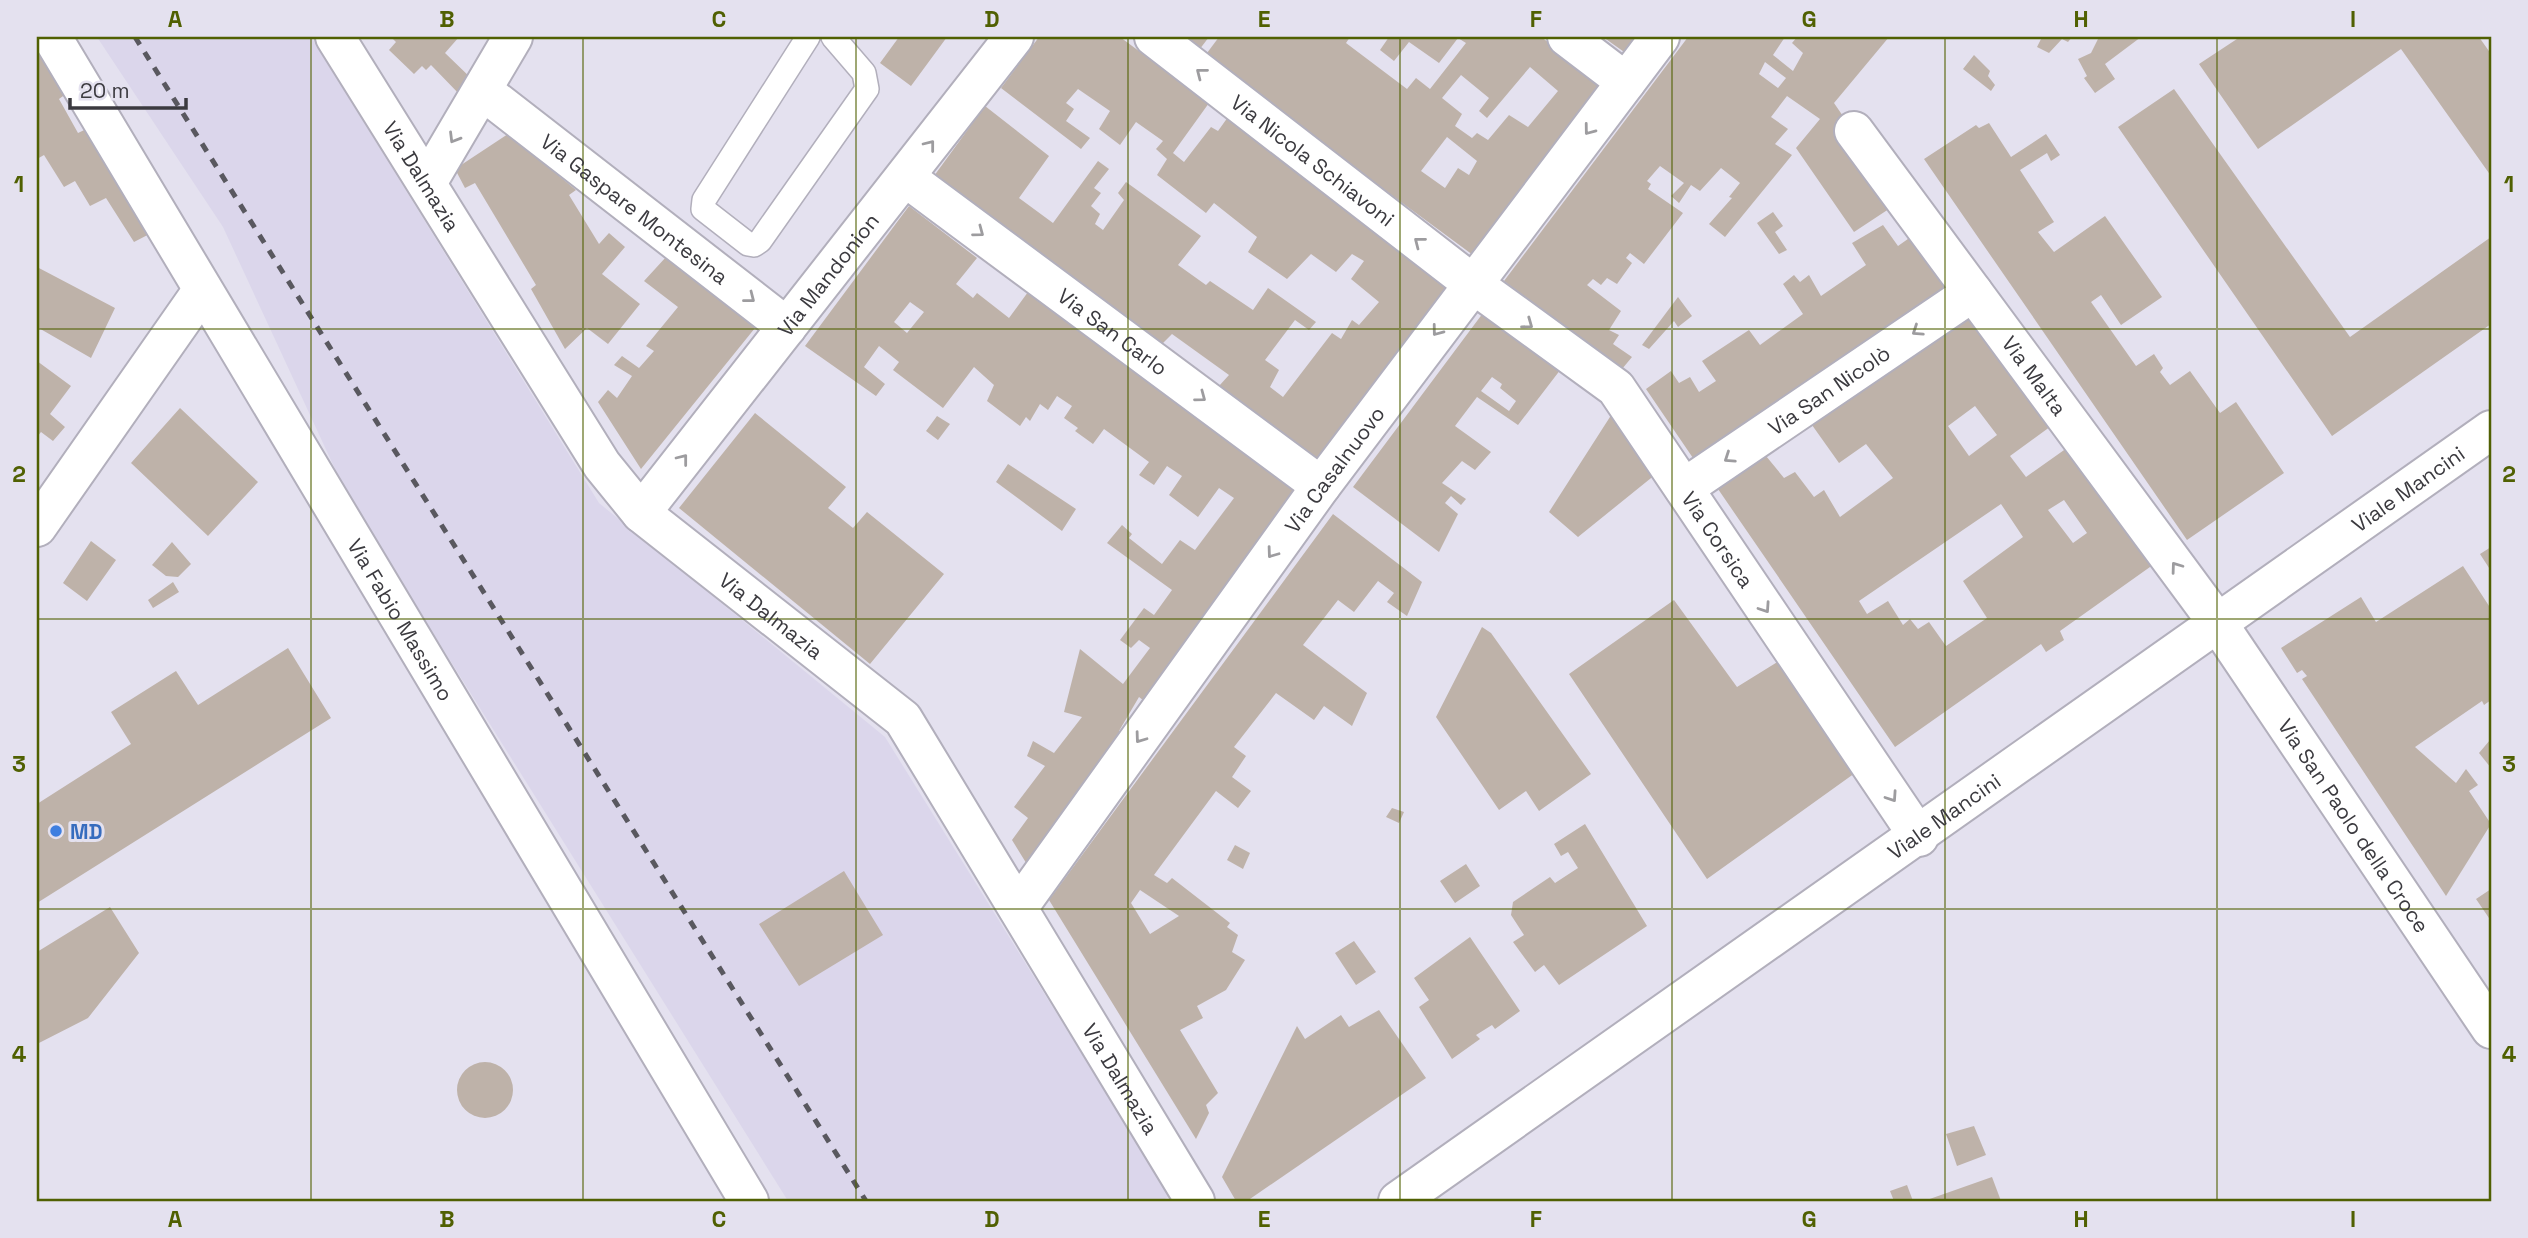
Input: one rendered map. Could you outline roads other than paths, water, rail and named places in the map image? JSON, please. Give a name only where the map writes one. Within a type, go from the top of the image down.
[{"type":"street","name":"Via Fabio Massimo","points":[[52,37],[748,1201]]},
{"type":"street","name":"Via Dalmazia","points":[[335,37],[602,465],[641,513],[903,719],[1195,1201]]},
{"type":"street","points":[[427,183],[513,37]]},
{"type":"street","name":"Via Mandonion","points":[[641,513],[1014,37]]},
{"type":"street","name":"Via Nicola Schiavoni","points":[[1154,37],[1473,284]]},
{"type":"street","points":[[1567,37],[1626,82]]},
{"type":"street","name":"Via Casalnuovo","points":[[1018,908],[1321,486],[1660,37]]},
{"type":"street","name":"Via Gaspare Montesina","points":[[483,91],[787,327]]},
{"type":"street","name":"Via Malta","points":[[1854,131],[2217,622]]},
{"type":"street","name":"Via San Carlo","points":[[905,177],[1321,486]]},
{"type":"street","name":"Via Corsica","points":[[1473,284],[1616,388],[1919,837]]},
{"type":"street","points":[[37,527],[202,291]]},
{"type":"street","name":"Via San Nicolò","points":[[1684,488],[1973,292]]},
{"type":"street","name":"Viale Mancini","points":[[1398,1201],[1919,837],[2217,622],[2491,430]]},
{"type":"street","name":"Via San Paolo della Croce","points":[[2217,622],[2491,1029]]},
{"type":"lane","points":[[808,37],[704,200],[703,209],[754,245],[867,89],[864,73],[833,37]]},
{"type":"railway","points":[[135,37],[866,1201]]},
{"type":"place","name":"MD","points":[[56,831]]}]
